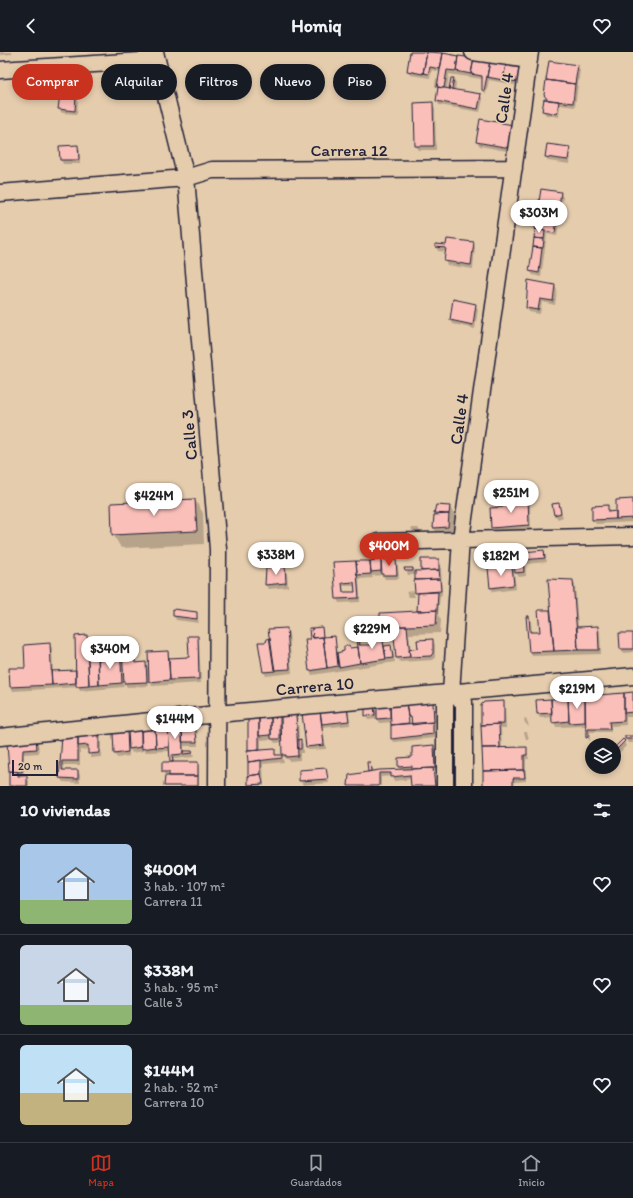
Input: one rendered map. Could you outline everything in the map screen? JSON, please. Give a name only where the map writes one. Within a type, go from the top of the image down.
[{"type":"street","points":[[473,52],[530,56]]},
{"type":"street","points":[[0,70],[156,56]]},
{"type":"street","name":"Calle 3","points":[[156,56],[186,178],[218,549],[217,786]]},
{"type":"street","name":"Calle 4","points":[[445,786],[445,703],[451,693],[461,539],[530,56]]},
{"type":"street","name":"Carrera 12","points":[[0,193],[186,178],[212,170],[514,168]]},
{"type":"street","points":[[378,542],[633,536]]},
{"type":"street","name":"Carrera 10","points":[[0,737],[217,714],[633,676]]},
{"type":"street","points":[[451,693],[464,702],[464,786]]},
{"type":"building","points":[[410,52],[427,52],[423,74],[407,71]]},
{"type":"building","points":[[427,52],[443,53],[440,69],[430,67],[428,74],[423,73]]},
{"type":"building","points":[[443,53],[458,56],[456,71],[447,70],[444,88],[437,87]]},
{"type":"building","points":[[458,56],[474,58],[471,74],[456,71]]},
{"type":"building","points":[[474,58],[490,61],[484,91],[482,90],[482,76],[471,74]]},
{"type":"building","points":[[490,61],[506,64],[503,80],[487,77]]},
{"type":"building","points":[[549,61],[578,65],[575,84],[546,80]]},
{"type":"building","points":[[506,64],[521,67],[518,82],[503,80]]},
{"type":"building","points":[[451,78],[454,78],[452,89],[449,89]]},
{"type":"building","points":[[546,80],[575,84],[573,103],[548,100],[544,95]]},
{"type":"building","points":[[438,87],[481,94],[478,109],[436,101]]},
{"type":"building","points":[[544,99],[559,101],[557,114],[542,111]]},
{"type":"building","points":[[59,100],[76,100],[75,111],[58,109]]},
{"type":"building","points":[[433,102],[434,146],[415,146],[414,103]]},
{"type":"building","points":[[480,119],[513,125],[510,148],[476,142]]},
{"type":"building","points":[[547,144],[570,147],[568,160],[545,157]]},
{"type":"building","points":[[78,145],[79,160],[60,160],[59,146]]},
{"type":"building","points":[[541,189],[561,192],[558,212],[538,208]]},
{"type":"building","points":[[538,208],[558,212],[555,233],[535,229]]},
{"type":"building","points":[[535,229],[545,231],[544,239],[534,238]]},
{"type":"building","points":[[534,238],[544,239],[543,248],[533,247]]},
{"type":"building","points":[[447,239],[474,242],[471,265],[444,261],[446,248],[435,247],[435,244],[446,245]]},
{"type":"building","points":[[533,247],[542,248],[539,273],[529,271]]},
{"type":"building","points":[[528,280],[555,285],[553,301],[540,299],[538,310],[526,308]]},
{"type":"building","points":[[453,299],[476,304],[473,325],[450,320]]},
{"type":"building","points":[[528,497],[529,525],[491,528],[490,508],[503,507],[503,498],[510,498],[510,507],[513,507],[512,498]]},
{"type":"building","points":[[195,499],[197,531],[112,535],[111,503]]},
{"type":"building","points":[[633,499],[633,518],[616,519],[616,500]]},
{"type":"building","points":[[559,503],[561,513],[554,515],[552,504]]},
{"type":"building","points":[[436,505],[450,506],[449,514],[434,513]]},
{"type":"building","points":[[608,505],[608,512],[616,511],[616,519],[592,520],[592,506]]},
{"type":"building","points":[[449,514],[448,527],[433,528],[434,515]]},
{"type":"building","points":[[544,550],[545,558],[523,560],[524,572],[515,573],[513,553]]},
{"type":"building","points":[[381,559],[381,571],[371,572],[370,561]]},
{"type":"building","points":[[381,559],[396,560],[397,575],[382,575]]},
{"type":"building","points":[[421,559],[439,559],[439,570],[421,571]]},
{"type":"building","points":[[356,561],[359,598],[336,599],[333,562]],"holes":[[[354,582],[355,592],[343,592],[342,583]]]},
{"type":"building","points":[[356,561],[370,561],[371,574],[357,575]]},
{"type":"building","points":[[285,566],[286,583],[265,585],[266,568]]},
{"type":"building","points":[[512,566],[514,585],[490,588],[488,568]]},
{"type":"building","points":[[404,568],[413,568],[413,571],[405,571]]},
{"type":"building","points":[[439,570],[440,579],[415,580],[415,571]]},
{"type":"building","points":[[440,579],[441,591],[415,593],[414,580]]},
{"type":"building","points":[[548,579],[573,580],[578,650],[554,651]]},
{"type":"building","points":[[438,592],[437,610],[417,611],[418,593]]},
{"type":"building","points":[[173,609],[197,612],[197,619],[173,616]]},
{"type":"building","points":[[437,610],[436,625],[380,627],[380,613]]},
{"type":"building","points":[[538,610],[550,610],[554,651],[529,652],[526,616],[529,616],[530,632],[540,632]]},
{"type":"building","points":[[393,626],[407,626],[410,657],[396,658]]},
{"type":"building","points":[[598,626],[599,650],[578,650],[577,627]]},
{"type":"building","points":[[322,627],[323,637],[313,638],[312,628]]},
{"type":"building","points":[[287,628],[290,669],[274,670],[268,629]]},
{"type":"building","points":[[309,628],[312,628],[313,638],[323,637],[327,668],[309,671],[305,639],[310,639]]},
{"type":"building","points":[[619,633],[633,633],[633,649],[620,649]]},
{"type":"building","points":[[87,635],[89,686],[76,687],[75,636]]},
{"type":"building","points":[[382,635],[386,659],[360,663],[357,639],[360,639],[359,645],[371,645],[370,636]]},
{"type":"building","points":[[188,636],[198,636],[199,679],[170,680],[169,658],[189,657]]},
{"type":"building","points":[[335,636],[338,666],[327,668],[323,637]]},
{"type":"building","points":[[270,638],[275,671],[263,672],[258,642],[266,642],[267,639]]},
{"type":"building","points":[[433,639],[433,653],[431,656],[410,657],[409,650],[418,648],[417,640]]},
{"type":"building","points":[[87,640],[98,640],[99,685],[89,686]]},
{"type":"building","points":[[50,643],[52,685],[10,687],[9,668],[25,668],[24,645]]},
{"type":"building","points":[[391,645],[393,658],[386,659],[384,646]]},
{"type":"building","points":[[117,646],[120,646],[122,683],[99,685],[98,660],[117,658]]},
{"type":"building","points":[[344,646],[349,646],[350,648],[358,647],[360,663],[339,667],[337,653],[344,651]]},
{"type":"building","points":[[122,650],[134,650],[135,663],[146,662],[147,682],[124,683]]},
{"type":"building","points":[[168,651],[170,680],[149,682],[148,652]]},
{"type":"building","points":[[76,670],[76,683],[52,685],[51,671]]},
{"type":"building","points":[[633,692],[633,712],[624,713],[624,693]]},
{"type":"building","points":[[624,693],[624,721],[609,722],[610,729],[588,729],[588,737],[586,738],[585,696]]},
{"type":"building","points":[[585,696],[585,722],[569,723],[568,698]]},
{"type":"building","points":[[568,698],[569,721],[552,723],[551,699]]},
{"type":"building","points":[[551,699],[552,713],[537,714],[536,700]]},
{"type":"building","points":[[430,701],[433,703],[434,722],[412,725],[411,717],[408,717],[406,703]]},
{"type":"building","points":[[504,701],[504,724],[481,725],[481,705],[484,702]]},
{"type":"building","points":[[406,702],[409,723],[391,725],[390,704]]},
{"type":"building","points":[[390,704],[390,718],[377,719],[377,705]]},
{"type":"building","points":[[374,705],[375,715],[365,716],[365,706]]},
{"type":"building","points":[[347,708],[349,721],[322,724],[320,711]]},
{"type":"building","points":[[320,711],[324,745],[306,747],[302,713]]},
{"type":"building","points":[[296,713],[298,756],[286,757],[286,755],[282,755],[281,716]]},
{"type":"building","points":[[271,716],[271,735],[259,736],[259,717]]},
{"type":"building","points":[[271,716],[280,716],[280,739],[271,739]]},
{"type":"building","points":[[259,717],[259,750],[248,751],[248,718]]},
{"type":"building","points":[[433,722],[433,734],[391,739],[391,725]]},
{"type":"building","points":[[182,723],[195,723],[197,742],[182,742]]},
{"type":"building","points":[[182,723],[183,754],[172,755],[173,762],[170,762],[168,725]]},
{"type":"building","points":[[499,724],[500,748],[482,748],[481,725]]},
{"type":"building","points":[[168,725],[169,747],[156,748],[155,727]]},
{"type":"building","points":[[155,727],[156,747],[142,749],[141,728]]},
{"type":"building","points":[[141,728],[141,747],[129,749],[128,730]]},
{"type":"building","points":[[127,731],[128,752],[114,754],[113,733]]},
{"type":"building","points":[[99,733],[99,753],[88,754],[88,745],[78,746],[78,734]]},
{"type":"building","points":[[78,735],[78,761],[62,761],[62,770],[78,770],[78,779],[59,778],[62,736]]},
{"type":"building","points":[[625,736],[633,736],[633,739],[625,739]]},
{"type":"building","points":[[36,738],[37,749],[23,750],[22,772],[9,771],[7,743]]},
{"type":"building","points":[[301,739],[301,749],[298,749],[298,740]]},
{"type":"building","points":[[623,739],[625,741],[621,745],[621,741]]},
{"type":"building","points":[[434,745],[435,768],[412,769],[412,766],[398,767],[398,758],[412,757],[412,747]]},
{"type":"building","points":[[527,747],[527,755],[524,755],[524,770],[483,771],[482,748]]},
{"type":"building","points":[[275,749],[275,755],[282,755],[282,758],[248,762],[247,751]]},
{"type":"building","points":[[183,751],[192,751],[193,753],[183,754]]},
{"type":"building","points":[[261,760],[261,774],[248,776],[248,762]]},
{"type":"building","points":[[162,762],[198,762],[198,776],[169,776],[169,772],[162,772]]},
{"type":"building","points":[[367,762],[370,762],[371,771],[368,772]]},
{"type":"building","points":[[326,768],[328,779],[299,781],[299,770]]},
{"type":"building","points":[[433,768],[435,786],[411,786],[410,775],[391,777],[391,773],[379,773],[379,786],[348,786],[349,775],[379,770]]},
{"type":"building","points":[[524,770],[525,778],[513,778],[513,786],[483,786],[483,771]]},
{"type":"building","points":[[9,771],[18,772],[18,776],[27,776],[27,786],[9,786]]},
{"type":"building","points":[[261,774],[263,784],[248,785],[248,776]]},
{"type":"building","points":[[165,776],[198,776],[198,786],[164,786]]}]
